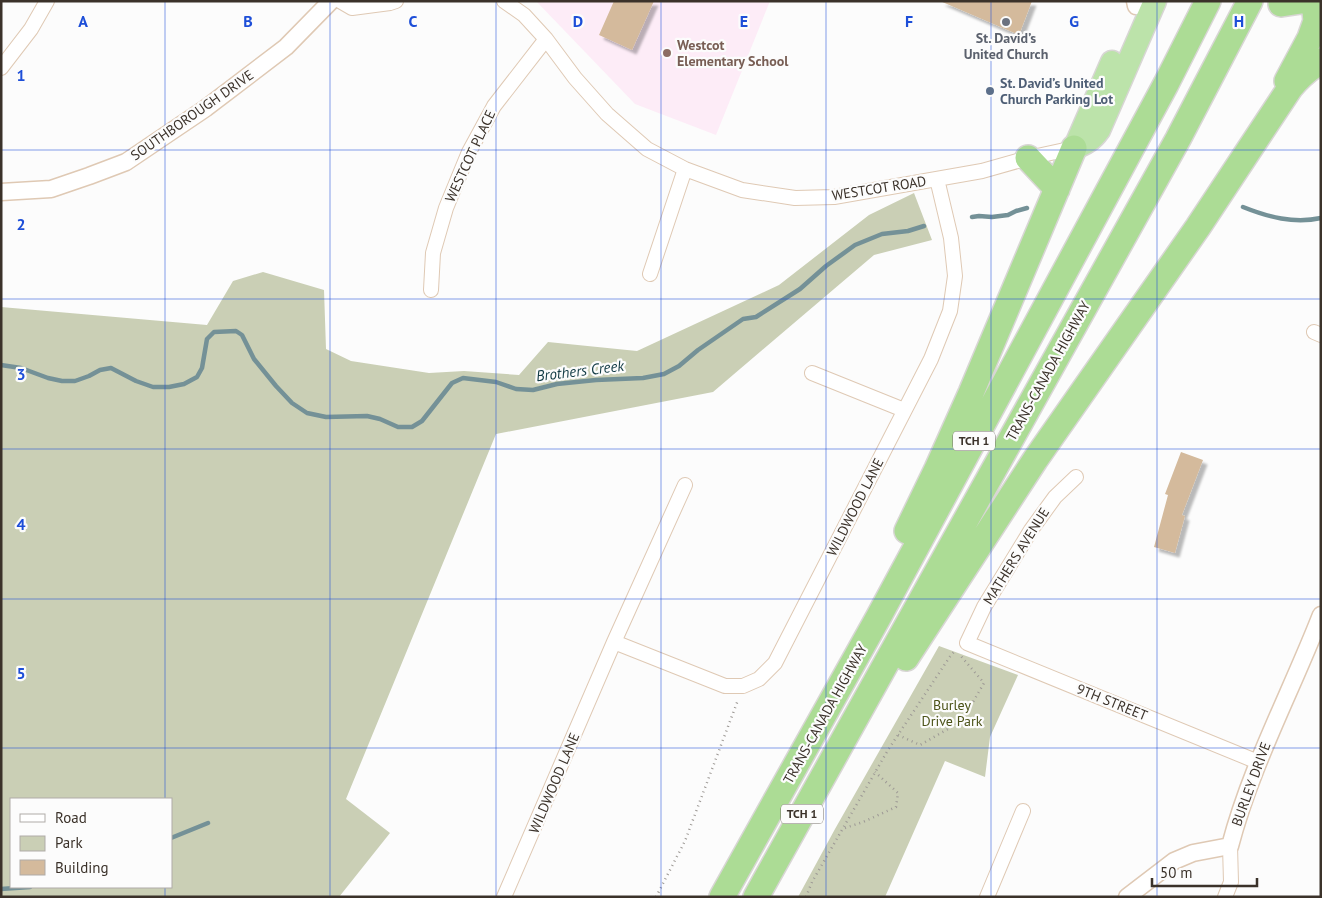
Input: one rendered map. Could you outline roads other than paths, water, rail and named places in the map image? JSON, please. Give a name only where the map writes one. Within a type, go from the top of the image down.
[{"type":"highway","name":"TRANS-CANADA HIGHWAY","points":[[722,897],[878,618],[1166,84],[1208,1]]},
{"type":"highway","name":"TRANS-CANADA HIGHWAY","points":[[756,897],[1178,139],[1250,1]]},
{"type":"highway","points":[[1257,139],[1310,38],[1317,15],[1302,15],[1285,2]]},
{"type":"highway","points":[[745,855],[937,469],[1074,148],[1094,138],[1099,130],[1141,3]]},
{"type":"highway","points":[[825,772],[907,657],[1035,460],[1198,226],[1294,83],[1308,68],[1321,61]]},
{"type":"highway","points":[[1028,158],[1057,189]]},
{"type":"street","points":[[1,68],[31,29],[47,1]]},
{"type":"street","name":"SOUTHBOROUGH DRIVE","points":[[1,192],[51,190],[126,162],[206,108],[286,47],[331,1]]},
{"type":"street","points":[[340,1],[352,8],[396,1]]},
{"type":"street","name":"WESTCOT ROAD","points":[[504,1],[524,15],[607,114],[647,149],[685,169],[742,190],[795,198],[834,197],[982,171],[1074,148]]},
{"type":"street","name":"WESTCOT PLACE","points":[[431,290],[433,253],[446,208],[469,152],[494,106],[546,39]]},
{"type":"street","points":[[650,274],[685,169]]},
{"type":"street","name":"WILDWOOD LANE","points":[[614,642],[725,686],[743,686],[759,679],[775,663],[931,359],[950,311],[955,276],[951,238],[937,179]]},
{"type":"street","points":[[812,373],[904,410]]},
{"type":"street","name":"MATHERS AVENUE","points":[[967,642],[984,608],[1031,530],[1055,497],[1076,477]]},
{"type":"street","name":"WILDWOOD LANE","points":[[504,897],[684,485]]},
{"type":"street","name":"BURLEY DRIVE","points":[[1230,846],[1237,819],[1258,762],[1321,615]]},
{"type":"street","name":"9TH STREET","points":[[967,642],[1258,762]]},
{"type":"street","points":[[987,897],[1023,811]]},
{"type":"street","points":[[1127,897],[1174,861],[1193,853],[1230,846],[1231,882],[1225,897]]},
{"type":"waterway","name":"Brothers Creek","points":[[1243,207],[1262,214],[1291,220],[1321,218]]},
{"type":"waterway","name":"Brothers Creek","points":[[972,217],[1008,215],[1027,208]]},
{"type":"waterway","name":"Brothers Creek","points":[[1,365],[21,368],[62,381],[75,381],[100,370],[111,368],[136,381],[153,387],[169,387],[184,384],[197,377],[202,368],[207,339],[214,332],[236,331],[242,335],[254,359],[276,386],[292,403],[307,413],[326,417],[367,416],[380,419],[398,427],[412,427],[422,421],[452,383],[463,378],[496,382],[516,389],[533,390],[557,384],[643,378],[664,374],[679,366],[698,350],[743,319],[756,317],[800,289],[826,266],[855,245],[882,234],[908,231],[924,226]]},
{"type":"waterway","points":[[172,838],[208,823]]},
{"type":"waterway","points":[[1,889],[16,888]]},
{"type":"place","name":"St. David’s United Church","points":[[1006,22]]},
{"type":"place","name":"Westcot Elementary School","points":[[667,53]]},
{"type":"place","name":"St. David’s United Church Parking Lot","points":[[990,91]]},
{"type":"park label","name":"Burley Drive Park","points":[[952,714]]}]
